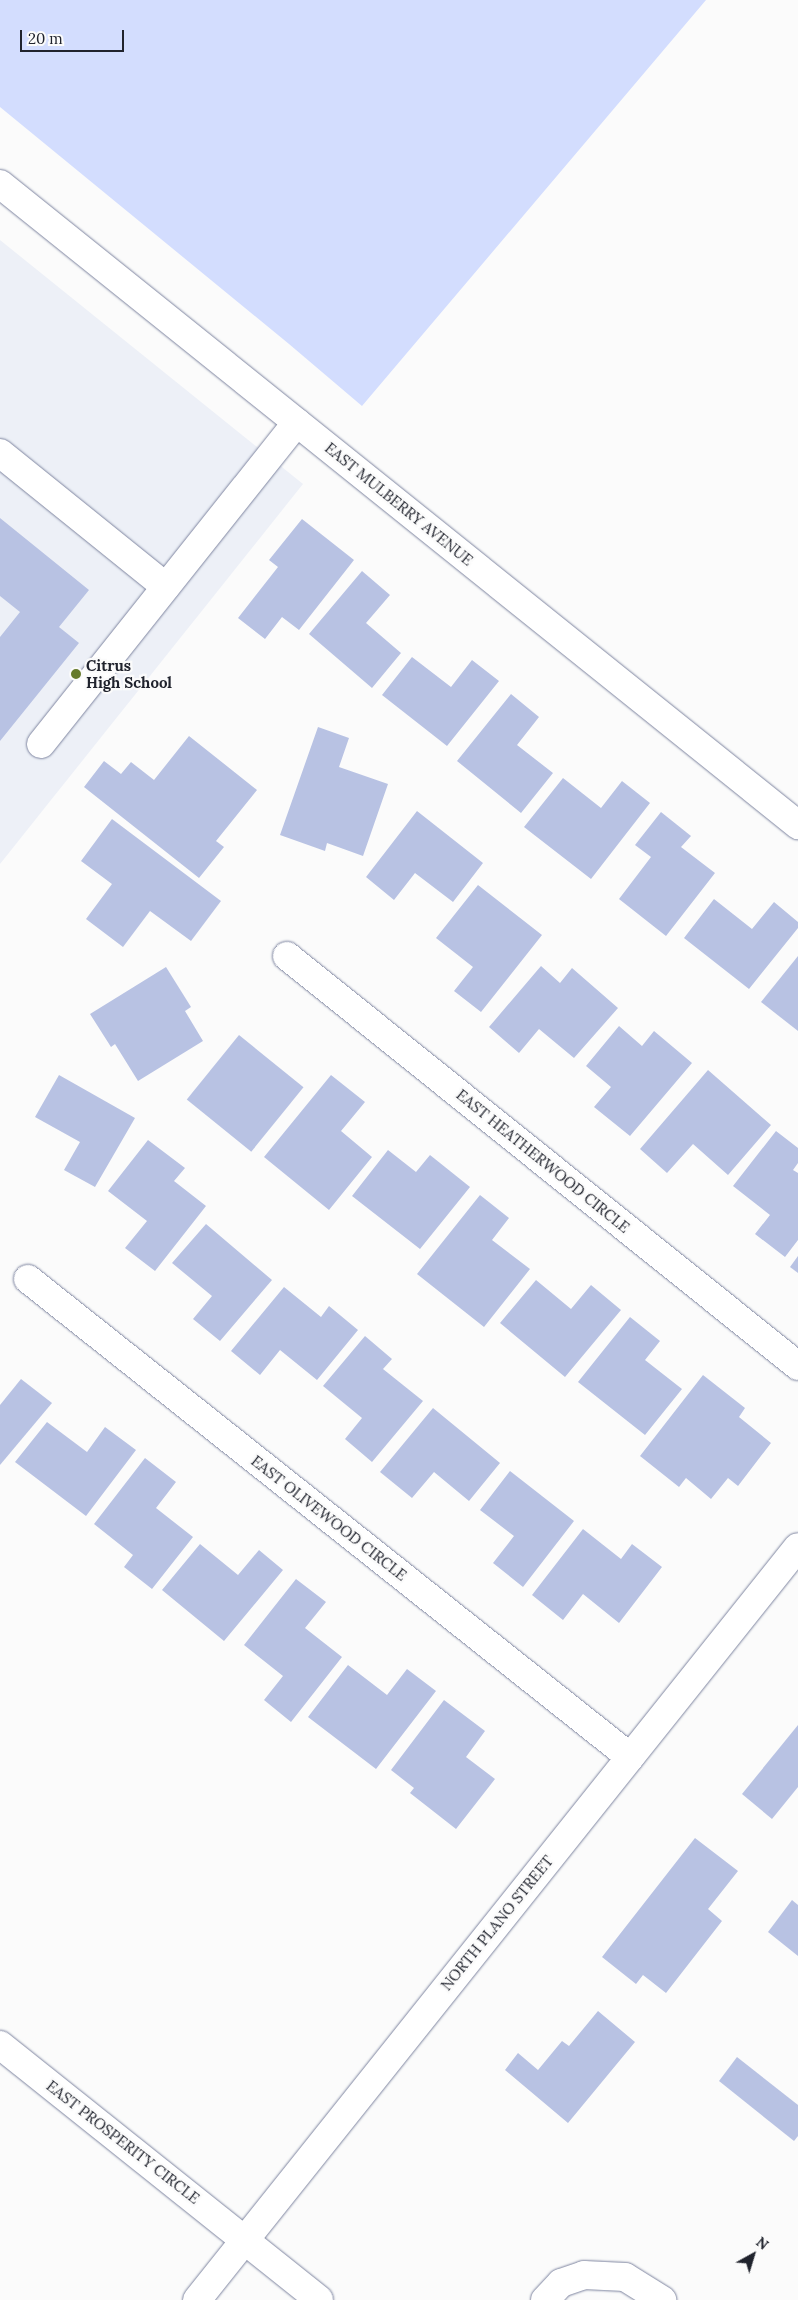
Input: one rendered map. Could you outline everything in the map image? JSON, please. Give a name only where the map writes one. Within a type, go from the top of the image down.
[{"type":"street","name":"EAST MULBERRY AVENUE","points":[[0,184],[798,826]]},
{"type":"street","points":[[41,744],[297,422]]},
{"type":"street","points":[[0,454],[166,587]]},
{"type":"street","name":"EAST HEATHERWOOD CIRCLE","points":[[287,956],[798,1366]]},
{"type":"street","name":"EAST OLIVEWOOD CIRCLE","points":[[28,1279],[630,1756]]},
{"type":"street","name":"NORTH PLANO STREET","points":[[197,2300],[798,1547]]},
{"type":"street","name":"EAST PROSPERITY CIRCLE","points":[[0,2045],[320,2300]]},
{"type":"street","points":[[545,2300],[561,2283],[584,2275],[625,2276],[662,2300]]},
{"type":"shaded area","points":[[0,0],[706,0],[362,406],[0,107]]},
{"type":"shaded area","name":"Citrus High School","points":[[0,240],[303,484],[0,864]]},
{"type":"building","points":[[0,518],[89,590],[59,627],[79,643],[0,741],[0,637],[20,612],[0,596]]},
{"type":"building","points":[[302,519],[354,560],[299,630],[282,617],[265,639],[238,618],[278,567],[269,560]]},
{"type":"building","points":[[362,571],[390,595],[366,623],[401,653],[372,688],[309,634]]},
{"type":"building","points":[[412,657],[451,687],[472,660],[499,681],[447,746],[382,695]]},
{"type":"building","points":[[511,694],[539,717],[517,745],[553,773],[521,813],[457,761]]},
{"type":"building","points":[[318,727],[349,738],[339,767],[388,784],[363,856],[327,843],[325,851],[280,835]]},
{"type":"building","points":[[189,736],[257,790],[216,841],[224,847],[199,878],[84,787],[104,761],[121,774],[131,762],[154,780]]},
{"type":"building","points":[[563,778],[601,808],[622,781],[650,803],[591,879],[524,827]]},
{"type":"building","points":[[417,811],[483,863],[453,902],[415,873],[394,900],[366,877]]},
{"type":"building","points":[[661,812],[691,836],[681,847],[715,873],[666,936],[619,899],[651,857],[635,845]]},
{"type":"building","points":[[112,819],[221,901],[191,941],[150,911],[123,947],[86,919],[112,884],[81,861]]},
{"type":"building","points":[[478,885],[542,935],[481,1012],[454,991],[473,967],[436,938]]},
{"type":"building","points":[[714,899],[752,929],[774,902],[798,922],[798,928],[749,989],[684,938]]},
{"type":"building","points":[[798,956],[798,1031],[761,1002]]},
{"type":"building","points":[[541,966],[560,983],[572,968],[618,1008],[574,1058],[539,1029],[519,1053],[489,1027]]},
{"type":"building","points":[[166,967],[191,1007],[185,1011],[203,1041],[138,1081],[115,1044],[111,1047],[90,1014]]},
{"type":"building","points":[[619,1026],[642,1046],[654,1031],[692,1063],[630,1136],[594,1107],[611,1087],[586,1066]]},
{"type":"building","points":[[239,1035],[304,1087],[251,1152],[187,1100]]},
{"type":"building","points":[[708,1070],[771,1125],[728,1175],[693,1144],[667,1173],[640,1149]]},
{"type":"building","points":[[59,1075],[135,1118],[95,1187],[64,1170],[80,1142],[35,1117]]},
{"type":"building","points":[[331,1075],[365,1102],[341,1131],[372,1157],[329,1210],[264,1157]]},
{"type":"building","points":[[776,1131],[798,1148],[798,1163],[793,1170],[798,1173],[798,1240],[785,1257],[755,1234],[770,1215],[733,1186]]},
{"type":"building","points":[[148,1140],[185,1168],[174,1181],[206,1206],[155,1271],[125,1248],[147,1221],[108,1191]]},
{"type":"building","points":[[388,1150],[416,1172],[430,1155],[470,1187],[420,1249],[352,1196]]},
{"type":"building","points":[[480,1195],[509,1218],[492,1240],[530,1269],[484,1327],[417,1274]]},
{"type":"building","points":[[206,1224],[272,1280],[220,1341],[193,1319],[212,1296],[172,1263]]},
{"type":"building","points":[[798,1256],[798,1273],[790,1267]]},
{"type":"building","points":[[536,1280],[571,1309],[591,1285],[621,1310],[565,1377],[500,1323]]},
{"type":"building","points":[[284,1287],[321,1317],[329,1306],[358,1330],[317,1380],[280,1350],[260,1375],[231,1351]]},
{"type":"building","points":[[630,1317],[660,1341],[645,1360],[682,1389],[645,1435],[578,1382]]},
{"type":"building","points":[[365,1336],[392,1359],[383,1369],[423,1401],[372,1462],[345,1439],[362,1418],[323,1386]]},
{"type":"building","points":[[703,1375],[745,1408],[739,1417],[771,1443],[738,1486],[728,1478],[711,1499],[686,1478],[679,1487],[640,1456]]},
{"type":"building","points":[[21,1379],[52,1403],[0,1465],[0,1405]]},
{"type":"building","points":[[433,1408],[500,1463],[469,1501],[434,1472],[412,1498],[380,1472]]},
{"type":"building","points":[[47,1422],[87,1452],[105,1427],[136,1450],[86,1516],[15,1462]]},
{"type":"building","points":[[145,1458],[176,1482],[156,1508],[193,1537],[152,1589],[124,1567],[133,1555],[94,1524]]},
{"type":"building","points":[[510,1471],[574,1521],[523,1587],[493,1563],[514,1536],[480,1510]]},
{"type":"building","points":[[583,1529],[621,1559],[632,1544],[662,1567],[619,1623],[583,1594],[563,1620],[532,1595]]},
{"type":"building","points":[[200,1544],[238,1575],[259,1550],[283,1570],[224,1641],[162,1590]]},
{"type":"building","points":[[296,1579],[326,1602],[305,1628],[342,1657],[291,1722],[264,1700],[283,1676],[244,1645]]},
{"type":"building","points":[[348,1665],[387,1695],[407,1669],[436,1691],[376,1769],[308,1717]]},
{"type":"building","points":[[444,1700],[485,1731],[466,1757],[495,1779],[456,1829],[410,1793],[414,1788],[391,1770]]},
{"type":"building","points":[[798,1725],[798,1787],[772,1819],[742,1794]]},
{"type":"building","points":[[695,1838],[738,1871],[708,1909],[722,1921],[666,1993],[643,1975],[636,1984],[602,1957]]},
{"type":"building","points":[[792,1900],[798,1905],[798,1956],[768,1932]]},
{"type":"building","points":[[598,2011],[635,2042],[568,2123],[505,2070],[518,2053],[538,2070],[562,2041],[569,2046]]},
{"type":"building","points":[[737,2057],[798,2105],[798,2136],[794,2141],[719,2081]]},
{"type":"place","name":"Citrus High School","points":[[76,674]]}]
